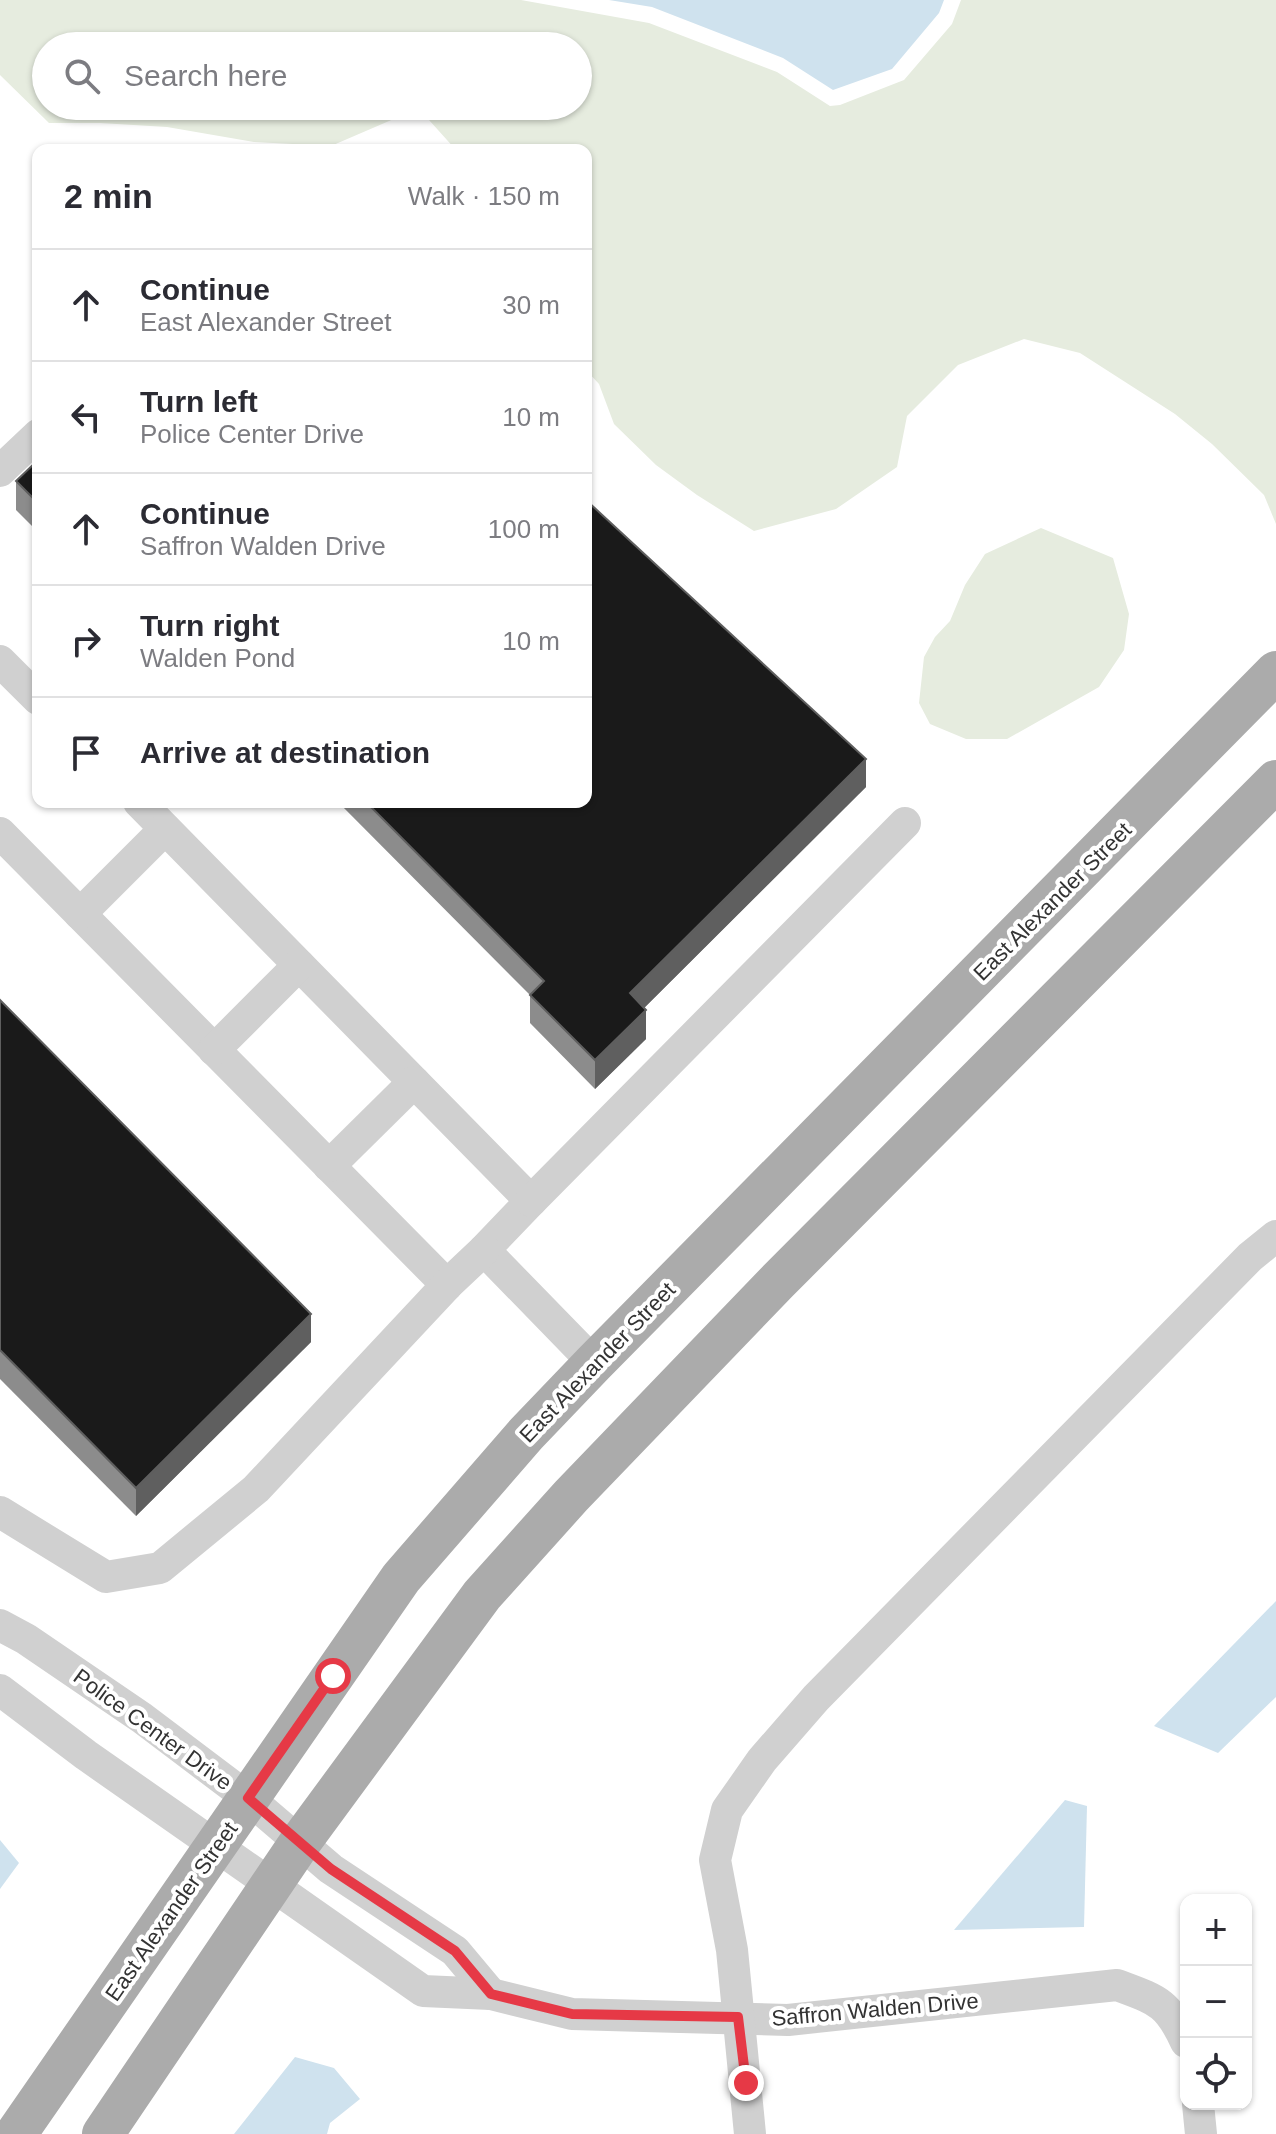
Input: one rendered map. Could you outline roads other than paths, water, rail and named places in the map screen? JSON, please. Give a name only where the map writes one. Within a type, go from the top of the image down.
[{"type":"main road","name":"East Alexander Street","points":[[16,2134],[401,1578],[526,1434],[594,1363],[1276,672]]},
{"type":"main road","points":[[103,2134],[301,1841],[482,1595],[571,1496],[788,1271],[1276,781]]},
{"type":"street","points":[[0,471],[32,441]]},
{"type":"street","points":[[0,661],[32,693]]},
{"type":"street","points":[[145,808],[531,1201]]},
{"type":"street","points":[[0,1512],[106,1577],[160,1568],[256,1489],[447,1285],[905,823]]},
{"type":"street","points":[[80,914],[165,829]]},
{"type":"street","points":[[0,833],[447,1285]]},
{"type":"street","points":[[214,1050],[299,965]]},
{"type":"street","points":[[329,1166],[414,1082]]},
{"type":"street","points":[[750,2134],[732,1950],[715,1860],[727,1810],[762,1760],[816,1698],[1250,1257],[1276,1236]]},
{"type":"street","points":[[484,1250],[594,1363]]},
{"type":"street","name":"Police Center Drive","points":[[0,1625],[26,1639],[142,1718],[301,1841]]},
{"type":"street","points":[[0,1690],[86,1755],[272,1885]]},
{"type":"street","points":[[301,1841],[331,1869],[455,1951],[491,1994]]},
{"type":"street","name":"Saffron Walden Drive","points":[[272,1885],[423,1991],[491,1994],[572,2014],[788,2020],[1117,1985],[1151,1998],[1174,2015],[1184,2038]]},
{"type":"street","points":[[1199,2110],[1201,2134]]},
{"type":"water","points":[[609,0],[944,0],[939,13],[892,69],[833,90],[783,58],[652,7]]},
{"type":"water","points":[[1276,1601],[1276,1697],[1218,1753],[1154,1726]]},
{"type":"water","points":[[1065,1800],[1087,1806],[1084,1927],[954,1930]]},
{"type":"water","points":[[0,1840],[19,1863],[0,1889]]},
{"type":"water","points":[[295,2057],[334,2068],[360,2099],[330,2123],[327,2134],[234,2134]]}]
